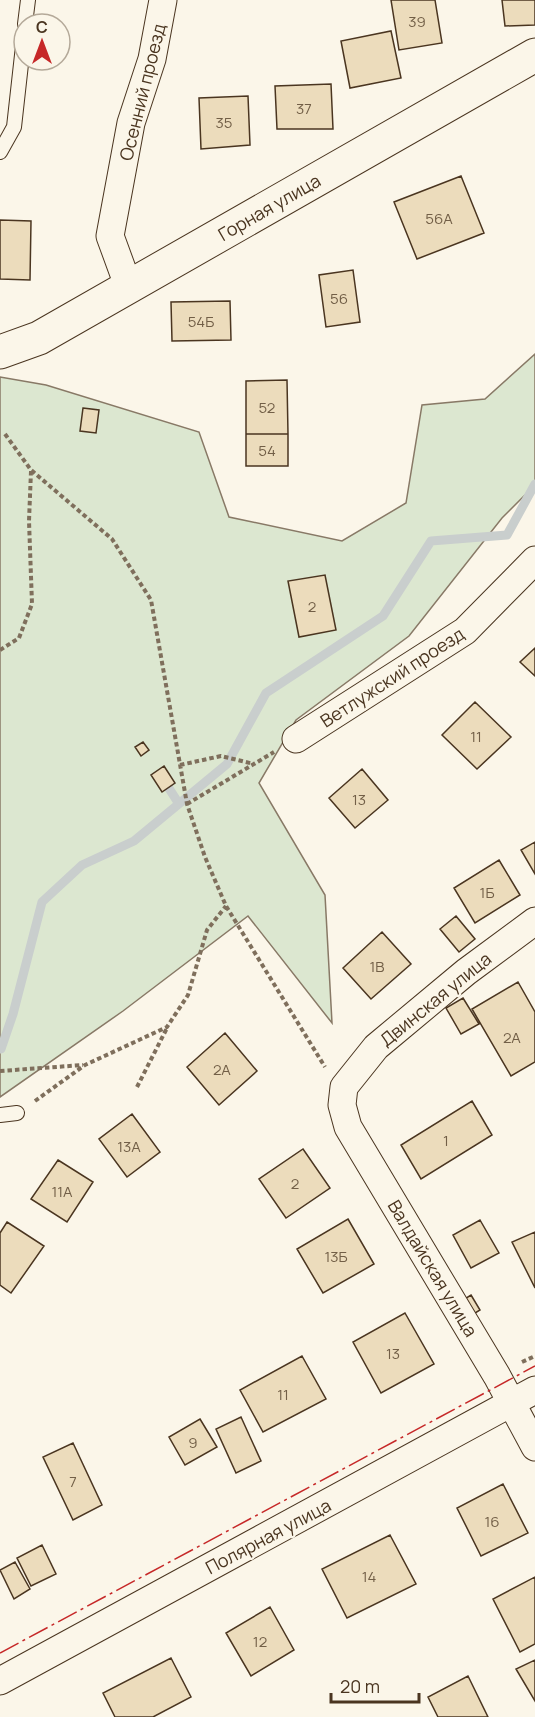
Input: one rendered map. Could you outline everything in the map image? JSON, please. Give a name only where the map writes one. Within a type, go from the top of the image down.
[{"type":"main road","name":"Горная улица","points":[[0,352],[39,338],[535,55]]},
{"type":"street","name":"Осенний проезд","points":[[129,288],[110,236],[131,123],[152,59],[163,0]]},
{"type":"street","name":"Ветлужский проезд","points":[[296,739],[465,631],[535,560]]},
{"type":"street","name":"Двинская улица","points":[[337,1080],[466,972],[535,921]]},
{"type":"street","name":"Валдайская улица","points":[[337,1080],[348,1127],[512,1403],[535,1447]]},
{"type":"street","name":"Полярная улица","points":[[0,1681],[535,1390]]},
{"type":"lane","points":[[0,152],[14,127],[20,72]]},
{"type":"lane","points":[[0,123],[14,127]]},
{"type":"lane","points":[[0,1115],[17,1113]]},
{"type":"path","points":[[5,434],[31,470],[112,538],[151,600],[187,804],[226,906],[337,1080]]},
{"type":"path","points":[[0,650],[19,638],[33,604],[29,521],[31,470]]},
{"type":"path","points":[[187,804],[296,739]]},
{"type":"path","points":[[180,765],[221,756],[254,764]]},
{"type":"path","points":[[136,1087],[167,1028],[188,995],[207,930],[226,906]]},
{"type":"path","points":[[17,1113],[84,1065],[167,1028]]},
{"type":"path","points":[[0,1071],[84,1065]]},
{"type":"green space","points":[[535,354],[535,485],[502,518],[409,636],[296,720],[259,783],[325,895],[332,1023],[248,916],[123,1011],[0,1097],[0,377],[46,385],[199,432],[229,517],[342,541],[406,503],[422,405],[485,399]]},
{"type":"building","points":[[391,0],[435,0],[442,43],[399,50]]},
{"type":"building","points":[[502,0],[535,0],[535,25],[505,26]]},
{"type":"building","points":[[391,31],[401,78],[350,88],[341,41]]},
{"type":"building","points":[[331,84],[333,129],[277,129],[275,86]]},
{"type":"building","points":[[248,96],[250,145],[201,149],[199,98]]},
{"type":"building","points":[[461,176],[484,233],[417,259],[394,202]]},
{"type":"building","points":[[0,220],[31,221],[30,280],[0,279]]},
{"type":"building","points":[[353,270],[360,322],[326,327],[319,275]]},
{"type":"building","points":[[230,301],[231,340],[172,341],[171,302]]},
{"type":"building","points":[[287,380],[288,434],[246,434],[246,381]]},
{"type":"building","points":[[83,408],[99,410],[96,433],[80,431]]},
{"type":"building","points":[[246,434],[288,434],[288,466],[246,466]]},
{"type":"building","points":[[325,575],[336,630],[299,637],[288,581]]},
{"type":"building","points":[[535,648],[535,676],[520,662]]},
{"type":"building","points":[[475,702],[511,737],[477,769],[442,735]]},
{"type":"building","points":[[143,742],[149,750],[141,756],[135,747]]},
{"type":"building","points":[[164,766],[175,783],[162,792],[151,775]]},
{"type":"building","points":[[362,769],[388,800],[355,828],[329,798]]},
{"type":"building","points":[[535,842],[535,874],[521,850]]},
{"type":"building","points":[[499,860],[520,895],[475,923],[454,888]]},
{"type":"building","points":[[456,916],[475,939],[459,952],[440,929]]},
{"type":"building","points":[[382,932],[411,964],[371,999],[343,968]]},
{"type":"building","points":[[518,982],[535,1012],[535,1062],[511,1076],[472,1009]]},
{"type":"building","points":[[463,998],[479,1024],[461,1034],[446,1008]]},
{"type":"building","points":[[225,1033],[257,1071],[219,1105],[187,1067]]},
{"type":"building","points":[[472,1101],[492,1135],[421,1179],[401,1145]]},
{"type":"building","points":[[132,1114],[160,1152],[127,1177],[99,1139]]},
{"type":"building","points":[[303,1149],[330,1188],[286,1218],[259,1179]]},
{"type":"building","points":[[58,1160],[93,1182],[67,1222],[31,1199]]},
{"type":"building","points":[[348,1219],[374,1264],[323,1293],[297,1249]]},
{"type":"building","points":[[480,1220],[499,1253],[471,1268],[453,1235]]},
{"type":"building","points":[[7,1222],[44,1246],[11,1293],[0,1285],[0,1233]]},
{"type":"building","points":[[535,1232],[535,1288],[512,1242]]},
{"type":"building","points":[[471,1295],[480,1310],[472,1315],[463,1300]]},
{"type":"building","points":[[405,1313],[434,1364],[381,1393],[353,1342]]},
{"type":"building","points":[[302,1356],[326,1399],[263,1432],[240,1390]]},
{"type":"building","points":[[241,1417],[261,1461],[236,1473],[216,1429]]},
{"type":"building","points":[[200,1419],[217,1447],[185,1465],[169,1437]]},
{"type":"building","points":[[73,1443],[102,1505],[73,1520],[43,1457]]},
{"type":"building","points":[[503,1484],[528,1533],[481,1556],[457,1508]]},
{"type":"building","points":[[390,1535],[416,1584],[347,1618],[322,1569]]},
{"type":"building","points":[[42,1545],[56,1574],[31,1586],[17,1558]]},
{"type":"building","points":[[15,1562],[30,1589],[14,1599],[0,1570]]},
{"type":"building","points":[[535,1577],[535,1644],[520,1652],[493,1599]]},
{"type":"building","points":[[270,1607],[294,1650],[251,1676],[226,1633]]},
{"type":"building","points":[[171,1658],[191,1697],[153,1717],[115,1717],[103,1693]]},
{"type":"building","points":[[535,1660],[535,1701],[516,1669]]},
{"type":"building","points":[[468,1676],[488,1717],[438,1717],[428,1697]]},
{"type":"waterway","points":[[1,1049],[13,1014],[42,902],[82,865],[134,841],[227,764],[266,693],[383,616],[431,541],[507,535],[535,484]]},
{"type":"waterway","points":[[163,779],[179,804]]},
{"type":"power","points":[[0,1653],[535,1366]]}]
